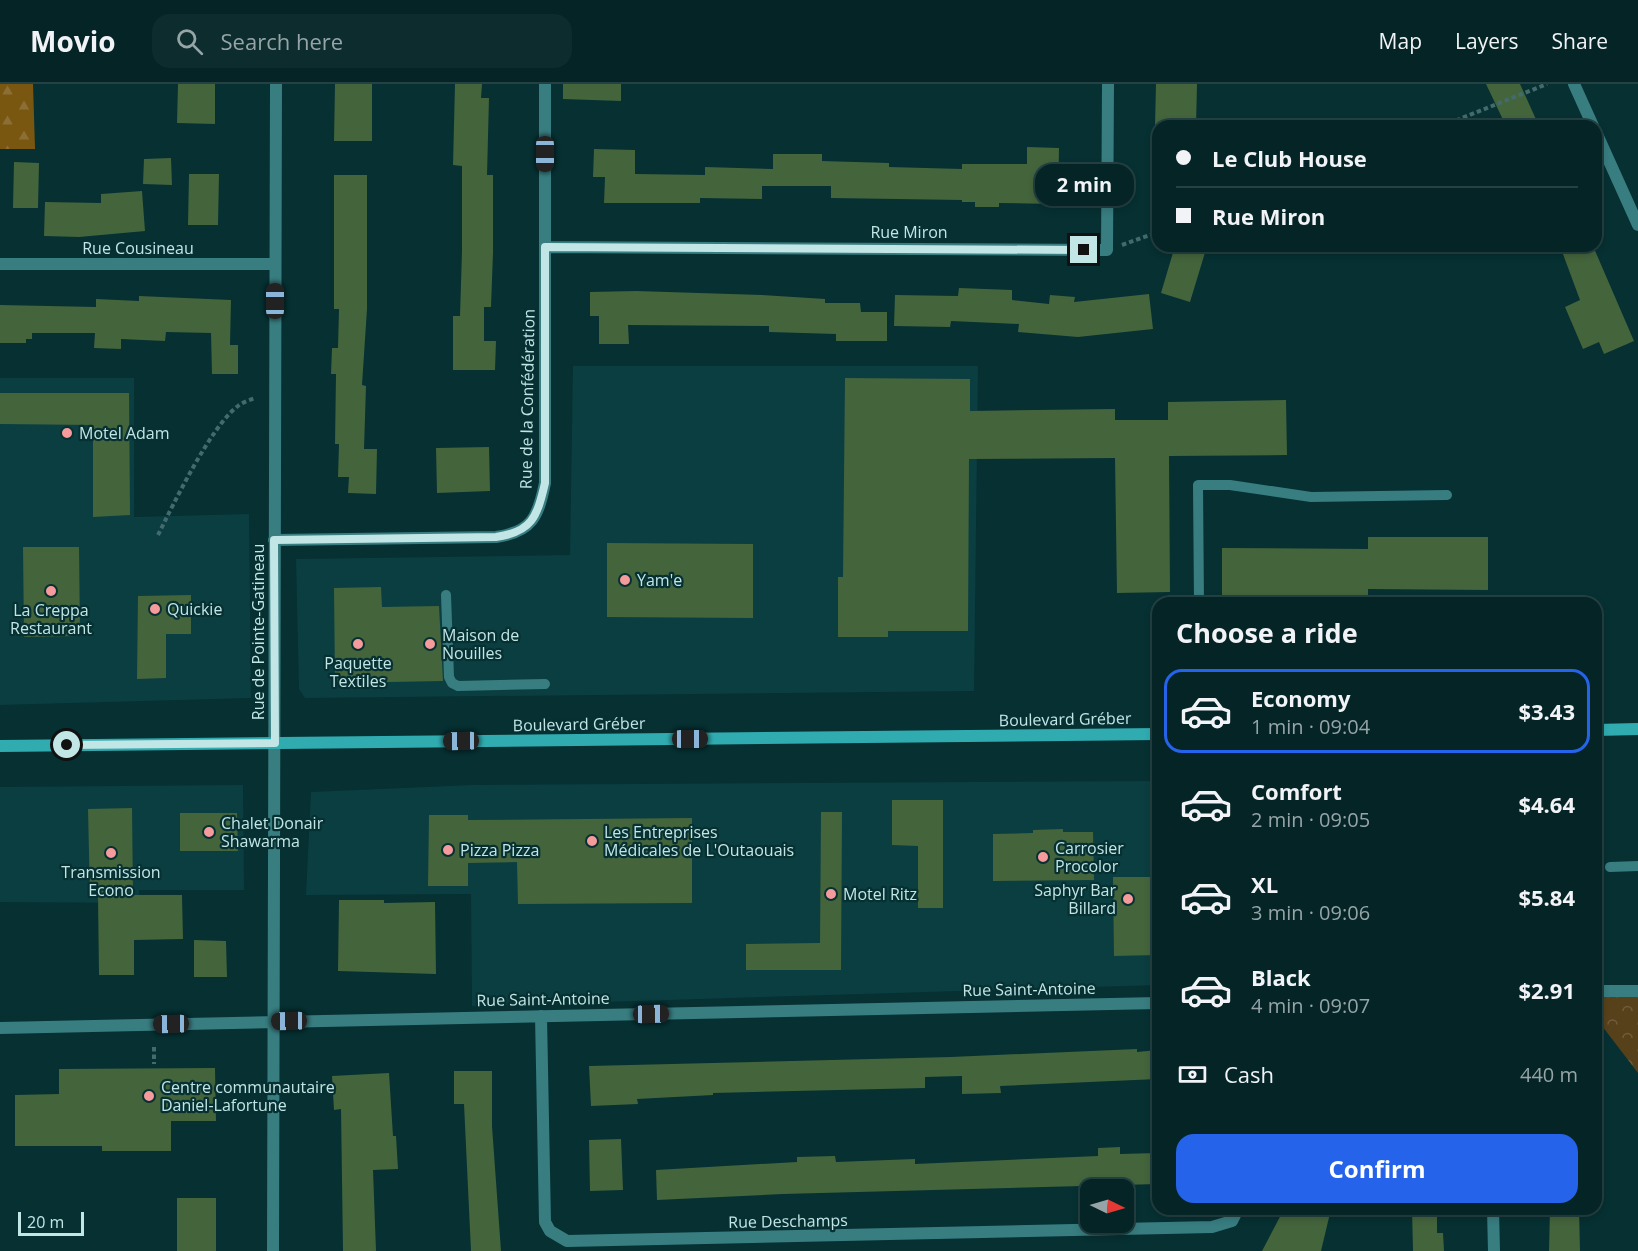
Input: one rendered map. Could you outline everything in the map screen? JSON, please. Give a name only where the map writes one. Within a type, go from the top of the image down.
[{"type":"main road","points":[[1602,730],[1638,729]]},
{"type":"main road","name":"Boulevard Gréber","points":[[0,746],[1152,734]]},
{"type":"street","name":"Rue de Pointe-Gatineau","points":[[273,1251],[276,84]]},
{"type":"street","name":"Rue de la Confédération","points":[[274,540],[496,537],[515,534],[531,523],[540,507],[545,483],[545,84]]},
{"type":"street","points":[[1107,250],[1108,84]]},
{"type":"street","points":[[1576,84],[1591,120]]},
{"type":"street","points":[[1602,145],[1638,225]]},
{"type":"street","name":"Rue Miron","points":[[545,247],[1107,250]]},
{"type":"street","name":"Rue Cousineau","points":[[0,264],[275,264]]},
{"type":"street","points":[[1602,992],[1638,991]]},
{"type":"street","name":"Rue Saint-Antoine","points":[[0,1028],[1152,1003]]},
{"type":"street","name":"Rue Deschamps","points":[[541,1016],[545,1222],[550,1231],[567,1242],[1212,1227],[1232,1221],[1235,1215]]},
{"type":"street","points":[[1493,1215],[1494,1251]]},
{"type":"lane","points":[[1199,597],[1198,485],[1230,485],[1311,497],[1447,495]]},
{"type":"lane","points":[[446,595],[452,682],[458,686],[544,684]]},
{"type":"lane","points":[[1610,867],[1638,866]]},
{"type":"path","points":[[1457,120],[1547,84]]},
{"type":"path","points":[[1107,250],[1152,234]]},
{"type":"path","points":[[158,535],[180,492],[216,434],[238,405],[255,398]]},
{"type":"path","points":[[154,1047],[154,1064]]},
{"type":"shaded area","points":[[573,366],[978,366],[974,691],[305,698],[299,689],[296,559],[570,555]]},
{"type":"shaded area","points":[[0,378],[134,378],[134,517],[249,514],[251,698],[0,705]]},
{"type":"shaded area","points":[[1152,781],[1152,985],[472,1006],[471,894],[306,895],[311,792],[473,785]]},
{"type":"shaded area","points":[[243,785],[244,890],[139,890],[139,903],[0,902],[0,787]]},
{"type":"green space","points":[[0,84],[33,84],[35,149],[0,149]]},
{"type":"green space","points":[[1602,991],[1638,991],[1638,1073],[1602,1026]]},
{"type":"building","points":[[178,84],[215,84],[215,124],[177,123]]},
{"type":"building","points":[[335,84],[372,84],[372,141],[334,141]]},
{"type":"building","points":[[455,84],[482,84],[481,98],[489,98],[487,175],[493,175],[493,253],[491,307],[484,307],[484,341],[496,341],[495,370],[453,370],[453,316],[460,316],[462,251],[462,166],[453,165]]},
{"type":"building","points":[[563,84],[621,84],[621,101],[563,99]]},
{"type":"building","points":[[1156,84],[1197,84],[1196,120],[1155,120]]},
{"type":"building","points":[[1486,84],[1520,84],[1536,120],[1503,120]]},
{"type":"building","points":[[1027,147],[1059,148],[1058,204],[999,203],[999,207],[975,207],[975,202],[962,202],[962,200],[831,198],[831,186],[762,186],[762,199],[700,198],[700,203],[604,203],[605,177],[593,177],[594,149],[635,150],[635,174],[705,175],[705,167],[773,169],[773,154],[822,154],[822,161],[889,163],[889,167],[962,169],[962,164],[1027,164]]},
{"type":"building","points":[[171,158],[172,185],[143,184],[144,159]]},
{"type":"building","points":[[14,162],[39,163],[38,208],[13,208]]},
{"type":"building","points":[[189,174],[219,174],[218,225],[188,225]]},
{"type":"building","points":[[334,175],[367,175],[367,309],[362,385],[366,386],[364,449],[377,449],[376,494],[348,493],[349,477],[338,477],[339,444],[335,444],[336,374],[331,374],[332,348],[338,348],[339,309],[334,309]]},
{"type":"building","points":[[142,191],[145,231],[79,237],[44,236],[45,202],[101,203],[101,194]]},
{"type":"building","points":[[1173,252],[1205,252],[1190,302],[1161,293]]},
{"type":"building","points":[[1562,252],[1596,252],[1634,341],[1604,354],[1599,342],[1583,349],[1565,307],[1580,300]]},
{"type":"building","points":[[959,288],[1012,290],[1012,300],[1049,304],[1050,295],[1075,297],[1074,302],[1149,294],[1153,329],[1078,337],[1018,332],[1019,324],[951,321],[950,327],[894,326],[895,295],[958,296]]},
{"type":"building","points":[[636,291],[762,295],[825,299],[825,303],[860,303],[861,312],[887,312],[887,341],[836,341],[836,334],[769,332],[769,326],[628,325],[629,344],[599,344],[599,316],[590,316],[590,292]]},
{"type":"building","points":[[139,296],[231,300],[230,345],[238,345],[238,374],[212,374],[211,333],[166,332],[165,341],[121,339],[121,349],[94,348],[95,333],[32,333],[32,339],[26,339],[26,343],[0,343],[0,305],[96,307],[96,299],[139,301]]},
{"type":"building","points":[[845,378],[970,379],[970,411],[1115,409],[1115,420],[1168,420],[1168,402],[1286,400],[1287,455],[1169,456],[1170,592],[1117,593],[1115,458],[969,459],[968,631],[888,631],[888,637],[838,637],[838,577],[843,577]]},
{"type":"building","points":[[0,393],[129,393],[130,515],[93,517],[93,425],[0,424]]},
{"type":"building","points":[[489,447],[490,491],[437,493],[436,448]]},
{"type":"building","points":[[1368,537],[1488,537],[1488,590],[1368,589],[1368,597],[1222,597],[1222,548],[1368,549]]},
{"type":"building","points":[[607,543],[753,544],[753,618],[607,617]]},
{"type":"building","name":"La Creppa Restaurant","points":[[23,547],[79,547],[80,636],[24,637]]},
{"type":"building","points":[[381,587],[382,607],[439,606],[443,681],[335,683],[334,588]]},
{"type":"building","points":[[191,595],[191,634],[166,634],[166,678],[137,679],[138,596]]},
{"type":"building","points":[[892,800],[943,800],[943,908],[918,908],[918,846],[892,845]]},
{"type":"building","points":[[132,808],[133,895],[182,895],[183,939],[134,940],[134,975],[99,975],[98,896],[90,897],[88,809]]},
{"type":"building","name":"Motel Ritz","points":[[821,812],[842,812],[841,970],[746,970],[746,944],[820,943]]},
{"type":"building","name":"Chalet Donair Shawarma","points":[[180,813],[237,813],[238,851],[180,851]]},
{"type":"building","name":"Les Entreprises Médicales de L'Outaouais","points":[[429,815],[468,815],[468,820],[692,818],[692,903],[518,904],[517,862],[468,863],[468,886],[428,886]]},
{"type":"building","name":"Carrosier Procolor","points":[[1063,829],[1063,832],[1093,832],[1094,880],[993,881],[993,834],[1033,833],[1033,830]]},
{"type":"building","points":[[1113,877],[1152,877],[1152,955],[1114,956]]},
{"type":"building","points":[[339,900],[384,900],[384,903],[435,902],[436,974],[338,971]]},
{"type":"building","points":[[194,940],[226,941],[227,977],[194,977]]},
{"type":"building","points":[[1137,1049],[1137,1052],[1152,1051],[1152,1079],[1000,1086],[1001,1093],[962,1094],[962,1076],[925,1077],[925,1088],[713,1093],[713,1095],[637,1099],[638,1104],[591,1106],[589,1066],[951,1057]]},
{"type":"building","points":[[215,1068],[216,1121],[171,1121],[171,1151],[102,1151],[102,1146],[15,1146],[15,1095],[59,1094],[59,1069]]},
{"type":"building","points":[[454,1071],[492,1071],[492,1126],[501,1251],[471,1251],[464,1104],[454,1104]]},
{"type":"building","points":[[389,1073],[393,1136],[396,1136],[398,1169],[373,1170],[376,1251],[343,1251],[341,1109],[334,1110],[332,1076]]},
{"type":"building","points":[[621,1139],[623,1190],[590,1191],[589,1140]]},
{"type":"building","points":[[1120,1147],[1120,1154],[1152,1153],[1152,1184],[1134,1185],[1134,1179],[1080,1179],[1080,1186],[783,1194],[657,1200],[656,1170],[797,1162],[797,1157],[835,1156],[836,1162],[915,1159],[915,1164],[1098,1156],[1098,1148]]},
{"type":"building","points":[[177,1198],[216,1198],[216,1251],[177,1251]]},
{"type":"building","points":[[1281,1215],[1330,1215],[1321,1251],[1262,1251]]},
{"type":"building","points":[[1412,1215],[1437,1215],[1437,1233],[1443,1233],[1444,1251],[1413,1251]]},
{"type":"building","points":[[1550,1215],[1579,1215],[1580,1251],[1549,1251]]},
{"type":"place","name":"Motel Adam","points":[[67,433]]},
{"type":"place","name":"Yam'e","points":[[625,580]]},
{"type":"place","name":"La Creppa Restaurant","points":[[51,591]]},
{"type":"place","name":"Quickie","points":[[155,609]]},
{"type":"place","name":"Paquette Textiles","points":[[358,644]]},
{"type":"place","name":"Maison de Nouilles","points":[[430,644]]},
{"type":"place","name":"Chalet Donair Shawarma","points":[[209,832]]},
{"type":"place","name":"Les Entreprises Médicales de L'Outaouais","points":[[592,841]]},
{"type":"place","name":"Pizza Pizza","points":[[448,850]]},
{"type":"place","name":"Transmission Econo","points":[[111,853]]},
{"type":"place","name":"Carrosier Procolor","points":[[1043,857]]},
{"type":"place","name":"Motel Ritz","points":[[831,894]]},
{"type":"place","name":"Saphyr Bar Billard","points":[[1128,899]]},
{"type":"place","name":"Centre communautaire Daniel-Lafortune","points":[[149,1096]]},
{"type":"route","points":[[67,745],[275,743],[274,540],[496,537],[515,534],[531,523],[540,507],[545,483],[545,247],[1084,250]]}]
